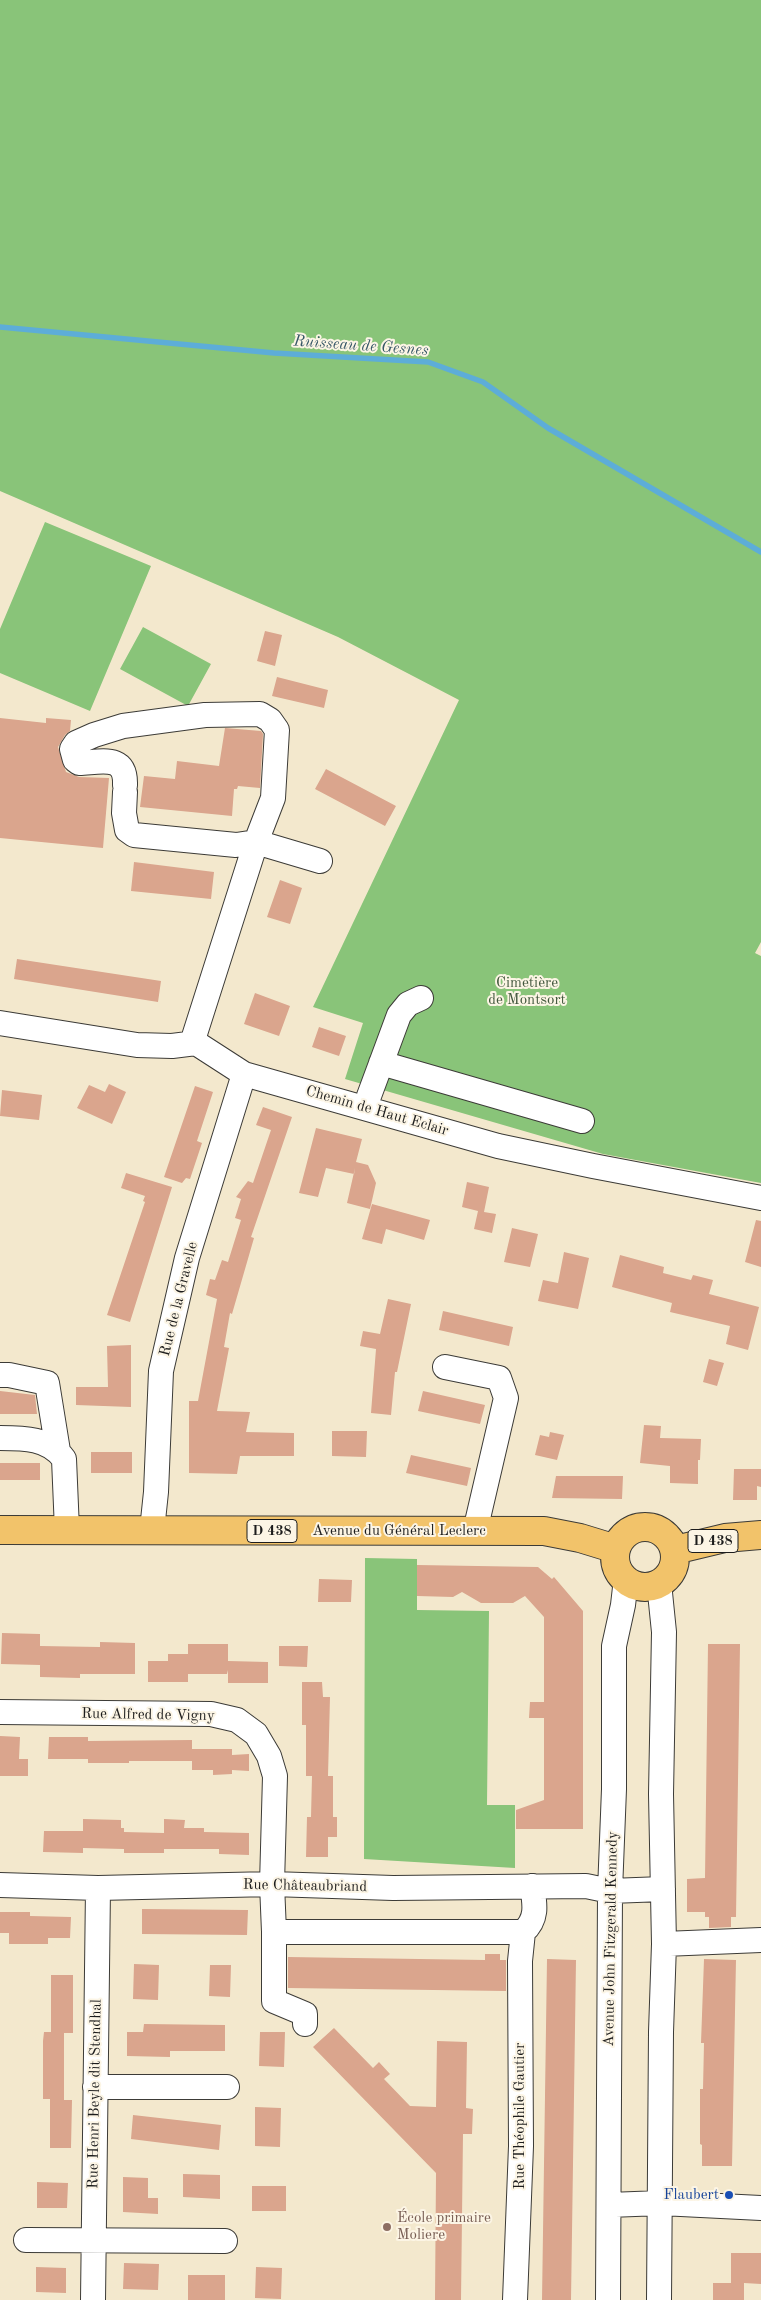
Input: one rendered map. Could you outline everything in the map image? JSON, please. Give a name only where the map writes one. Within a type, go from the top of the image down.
[{"type":"main road","points":[[642,1527],[650,1527],[666,1535],[675,1550],[675,1563],[669,1575],[653,1586],[638,1586],[626,1579],[617,1565],[616,1549],[626,1534],[642,1527]]},
{"type":"main road","name":"Avenue du Général Leclerc","points":[[0,1530],[544,1531],[580,1538],[616,1549]]},
{"type":"main road","name":"D 438","points":[[675,1550],[725,1538],[761,1535]]},
{"type":"street","points":[[0,1023],[137,1045],[172,1046],[192,1043],[256,842],[272,798],[277,730],[270,720],[260,714],[205,715],[123,726],[76,743],[72,749],[75,760],[79,763],[114,762],[122,766],[126,774],[124,814],[127,830],[134,834],[236,846],[256,842],[320,861]]},
{"type":"street","points":[[367,1108],[369,1096],[399,1014],[408,1004],[421,998]]},
{"type":"street","name":"Chemin de Haut Eclair","points":[[192,1043],[196,1043],[244,1074],[498,1146],[761,1198]]},
{"type":"street","points":[[381,1062],[582,1121]]},
{"type":"street","name":"Rue de la Gravelle","points":[[152,1530],[156,1492],[161,1371],[187,1258],[244,1074]]},
{"type":"street","points":[[445,1367],[499,1378],[506,1398],[475,1531]]},
{"type":"street","points":[[0,1375],[9,1375],[46,1383],[58,1451],[64,1459],[67,1530]]},
{"type":"street","points":[[0,1438],[29,1438],[58,1451]]},
{"type":"street","name":"Avenue John Fitzgerald Kennedy","points":[[608,2300],[610,1891],[614,1789],[614,1646],[623,1605],[626,1579]]},
{"type":"street","points":[[660,1583],[664,1632],[661,1794],[664,1944],[661,2032],[660,2300]]},
{"type":"street","name":"Rue Alfred de Vigny","points":[[0,1712],[211,1714],[237,1720],[256,1734],[268,1756],[275,1776],[272,1884],[274,2001],[305,2014],[305,2024]]},
{"type":"street","name":"Rue Châteaubriand","points":[[0,1885],[98,1888],[272,1884],[393,1888],[586,1886],[610,1891],[663,1889]]},
{"type":"street","points":[[274,1932],[523,1932],[531,1925],[535,1908],[532,1886]]},
{"type":"street","name":"Rue Henri Beyle dit Stendhal","points":[[93,2300],[98,1888]]},
{"type":"street","name":"Rue Théophile Gautier","points":[[515,2300],[521,2146],[520,1961],[523,1932]]},
{"type":"street","points":[[664,1944],[761,1940]]},
{"type":"street","points":[[95,2087],[227,2087]]},
{"type":"street","points":[[609,2205],[661,2203],[761,2208]]},
{"type":"street","points":[[26,2240],[225,2240]]},
{"type":"green space","name":"Cimetière de Montsort","points":[[0,0],[761,0],[761,942],[755,953],[761,956],[761,1183],[603,1154],[345,1079],[363,1023],[313,1007],[459,700],[338,637],[0,491]]},
{"type":"green space","points":[[45,522],[151,566],[90,711],[0,673],[0,629]]},
{"type":"green space","points":[[143,627],[211,664],[188,706],[120,669]]},
{"type":"green space","points":[[365,1558],[417,1559],[417,1610],[489,1611],[487,1805],[515,1805],[515,1868],[364,1859]]},
{"type":"building","points":[[265,631],[282,635],[275,666],[257,661]]},
{"type":"building","points":[[277,677],[328,690],[324,708],[272,696]]},
{"type":"building","points":[[0,718],[46,723],[46,718],[71,720],[70,731],[65,735],[58,747],[66,772],[79,777],[109,778],[103,848],[0,838]]},
{"type":"building","points":[[225,728],[261,731],[263,734],[260,788],[238,786],[237,789],[234,789],[232,816],[140,807],[144,776],[175,779],[177,761],[219,766]]},
{"type":"building","points":[[326,769],[396,806],[385,826],[315,789]]},
{"type":"building","points":[[134,862],[214,872],[211,899],[131,891]]},
{"type":"building","points":[[280,880],[302,888],[290,924],[267,917]]},
{"type":"building","points":[[17,959],[161,981],[158,1002],[14,979]]},
{"type":"building","points":[[255,993],[290,1006],[279,1036],[244,1024]]},
{"type":"building","points":[[319,1027],[346,1036],[339,1056],[312,1047]]},
{"type":"building","points":[[109,1084],[126,1092],[112,1124],[77,1108],[89,1085],[105,1092]]},
{"type":"building","points":[[195,1086],[213,1092],[197,1141],[202,1143],[190,1179],[186,1178],[182,1183],[164,1177]]},
{"type":"building","points":[[2,1090],[42,1095],[39,1120],[0,1116]]},
{"type":"building","points":[[263,1107],[292,1117],[251,1237],[254,1238],[232,1314],[230,1313],[224,1347],[229,1348],[217,1411],[250,1412],[246,1432],[294,1433],[294,1456],[240,1456],[237,1474],[189,1473],[189,1401],[198,1401],[217,1299],[206,1295],[210,1279],[215,1280],[222,1260],[228,1262],[241,1220],[235,1218],[241,1199],[236,1197],[248,1181],[253,1183],[271,1130],[256,1125]]},
{"type":"building","points":[[316,1128],[362,1139],[356,1162],[368,1165],[376,1183],[370,1209],[347,1203],[354,1174],[326,1168],[318,1197],[299,1193]]},
{"type":"building","points":[[126,1173],[172,1187],[130,1322],[107,1315],[145,1202],[143,1201],[145,1196],[121,1188]]},
{"type":"building","points":[[467,1182],[489,1187],[484,1212],[496,1214],[492,1233],[474,1229],[478,1211],[462,1207]]},
{"type":"building","points":[[372,1204],[430,1220],[424,1240],[386,1229],[382,1244],[362,1239]]},
{"type":"building","points":[[756,1220],[761,1221],[761,1267],[745,1262]]},
{"type":"building","points":[[512,1228],[538,1234],[530,1267],[504,1262]]},
{"type":"building","points":[[564,1252],[589,1258],[578,1309],[538,1301],[543,1280],[558,1283]]},
{"type":"building","points":[[620,1255],[664,1267],[663,1273],[691,1280],[693,1275],[713,1280],[709,1294],[759,1307],[748,1350],[726,1344],[730,1326],[670,1312],[672,1303],[612,1287]]},
{"type":"building","points":[[388,1299],[411,1304],[397,1372],[395,1372],[391,1415],[371,1413],[376,1349],[360,1346],[363,1331],[380,1334]]},
{"type":"building","points":[[443,1311],[513,1327],[509,1346],[439,1330]]},
{"type":"building","points":[[131,1345],[131,1407],[76,1405],[76,1387],[108,1387],[107,1346]]},
{"type":"building","points":[[709,1359],[724,1363],[717,1386],[703,1382]]},
{"type":"building","points":[[0,1391],[35,1395],[37,1414],[0,1414]]},
{"type":"building","points":[[423,1391],[485,1405],[480,1424],[418,1411]]},
{"type":"building","points":[[644,1425],[661,1426],[660,1438],[701,1439],[700,1460],[698,1460],[698,1484],[670,1483],[670,1466],[640,1463]]},
{"type":"building","points":[[332,1431],[367,1431],[366,1457],[332,1456]]},
{"type":"building","points":[[550,1432],[564,1435],[557,1460],[535,1455],[540,1435],[549,1437]]},
{"type":"building","points":[[91,1452],[132,1452],[132,1473],[91,1473]]},
{"type":"building","points":[[411,1455],[471,1468],[467,1486],[406,1473]]},
{"type":"building","points":[[0,1463],[40,1463],[40,1480],[0,1480]]},
{"type":"building","points":[[734,1469],[761,1469],[761,1487],[757,1486],[757,1500],[733,1500]]},
{"type":"building","points":[[556,1476],[623,1476],[622,1499],[552,1498]]},
{"type":"building","points":[[417,1565],[538,1567],[552,1579],[554,1577],[583,1611],[583,1829],[516,1829],[516,1810],[544,1800],[544,1718],[529,1718],[530,1702],[544,1702],[544,1617],[525,1596],[513,1603],[481,1603],[462,1592],[453,1597],[417,1596]]},
{"type":"building","points":[[319,1579],[352,1580],[351,1602],[318,1602]]},
{"type":"building","points":[[2,1633],[40,1634],[40,1646],[100,1647],[100,1642],[135,1643],[135,1674],[80,1674],[80,1678],[40,1677],[40,1665],[1,1664]]},
{"type":"building","points":[[188,1644],[228,1644],[228,1661],[268,1662],[268,1683],[228,1683],[228,1670],[227,1674],[188,1674],[188,1682],[148,1682],[148,1661],[168,1661],[168,1654],[188,1654]]},
{"type":"building","points":[[708,1644],[740,1644],[736,1917],[731,1917],[731,1927],[709,1928],[709,1917],[705,1917],[705,1912],[687,1912],[687,1879],[705,1878]]},
{"type":"building","points":[[279,1646],[308,1646],[307,1667],[279,1666]]},
{"type":"building","points":[[302,1682],[322,1682],[323,1697],[330,1697],[328,1776],[333,1776],[333,1817],[337,1817],[337,1837],[328,1837],[328,1857],[306,1857],[307,1817],[311,1817],[312,1776],[306,1776],[306,1725],[302,1725]]},
{"type":"building","points":[[0,1736],[20,1737],[19,1759],[28,1759],[28,1776],[0,1776]]},
{"type":"building","points":[[49,1737],[88,1737],[88,1741],[192,1740],[192,1749],[232,1749],[232,1755],[249,1754],[249,1771],[232,1770],[232,1774],[213,1775],[213,1770],[192,1770],[192,1761],[88,1763],[88,1759],[48,1759]]},
{"type":"building","points":[[83,1819],[121,1820],[121,1828],[124,1828],[124,1832],[164,1833],[164,1819],[185,1820],[184,1828],[204,1828],[204,1832],[249,1833],[249,1855],[219,1854],[219,1849],[164,1849],[164,1853],[124,1853],[124,1849],[83,1848],[83,1853],[43,1852],[44,1831],[83,1831]]},
{"type":"building","points":[[142,1909],[248,1910],[247,1935],[142,1934]]},
{"type":"building","points":[[0,1912],[30,1912],[30,1916],[71,1917],[70,1938],[48,1938],[48,1944],[9,1944],[9,1933],[0,1933]]},
{"type":"building","points":[[485,1954],[500,1954],[500,1960],[506,1960],[506,1991],[288,1988],[288,1957],[485,1960]]},
{"type":"building","points":[[547,1959],[576,1960],[571,2300],[542,2300]]},
{"type":"building","points":[[704,1959],[736,1960],[732,2166],[702,2166],[700,2089],[703,2089],[704,2043],[701,2043]]},
{"type":"building","points":[[134,1964],[159,1965],[158,2000],[133,1999]]},
{"type":"building","points":[[210,1965],[231,1965],[230,1997],[209,1996]]},
{"type":"building","points":[[51,1975],[73,1975],[73,2033],[64,2033],[64,2100],[72,2100],[71,2148],[50,2148],[50,2099],[43,2099],[43,2041],[44,2032],[51,2032]]},
{"type":"building","points":[[144,2024],[225,2025],[225,2051],[170,2051],[170,2057],[127,2056],[127,2032],[143,2032]]},
{"type":"building","points":[[334,2028],[373,2068],[379,2062],[390,2074],[384,2079],[410,2106],[436,2107],[437,2041],[467,2042],[466,2108],[473,2109],[472,2134],[463,2134],[461,2300],[435,2300],[436,2173],[313,2047]]},
{"type":"building","points":[[260,2032],[285,2032],[284,2067],[259,2066]]},
{"type":"building","points":[[255,2107],[281,2108],[280,2147],[255,2146]]},
{"type":"building","points":[[133,2115],[221,2125],[219,2150],[131,2139]]},
{"type":"building","points":[[183,2174],[220,2175],[220,2199],[183,2197]]},
{"type":"building","points":[[123,2177],[148,2178],[148,2198],[158,2198],[158,2214],[123,2212]]},
{"type":"building","points":[[37,2182],[68,2183],[67,2208],[37,2208]]},
{"type":"building","points":[[252,2186],[286,2186],[286,2211],[252,2211]]},
{"type":"building","points":[[731,2253],[761,2253],[761,2284],[744,2283],[744,2300],[713,2300],[713,2283],[731,2283]]},
{"type":"building","points":[[124,2263],[159,2264],[158,2290],[123,2289]]},
{"type":"building","points":[[36,2267],[66,2268],[66,2293],[36,2292]]},
{"type":"building","points":[[256,2267],[282,2268],[281,2299],[255,2298]]},
{"type":"building","points":[[188,2275],[225,2275],[225,2300],[188,2300]]},
{"type":"waterway","name":"Ruisseau de Gesnes","points":[[0,327],[274,353],[428,362],[483,382],[548,428],[761,552]]},
{"type":"place","name":"Flaubert","points":[[729,2195]]},
{"type":"place","name":"École primaire Moliere","points":[[387,2227]]}]
